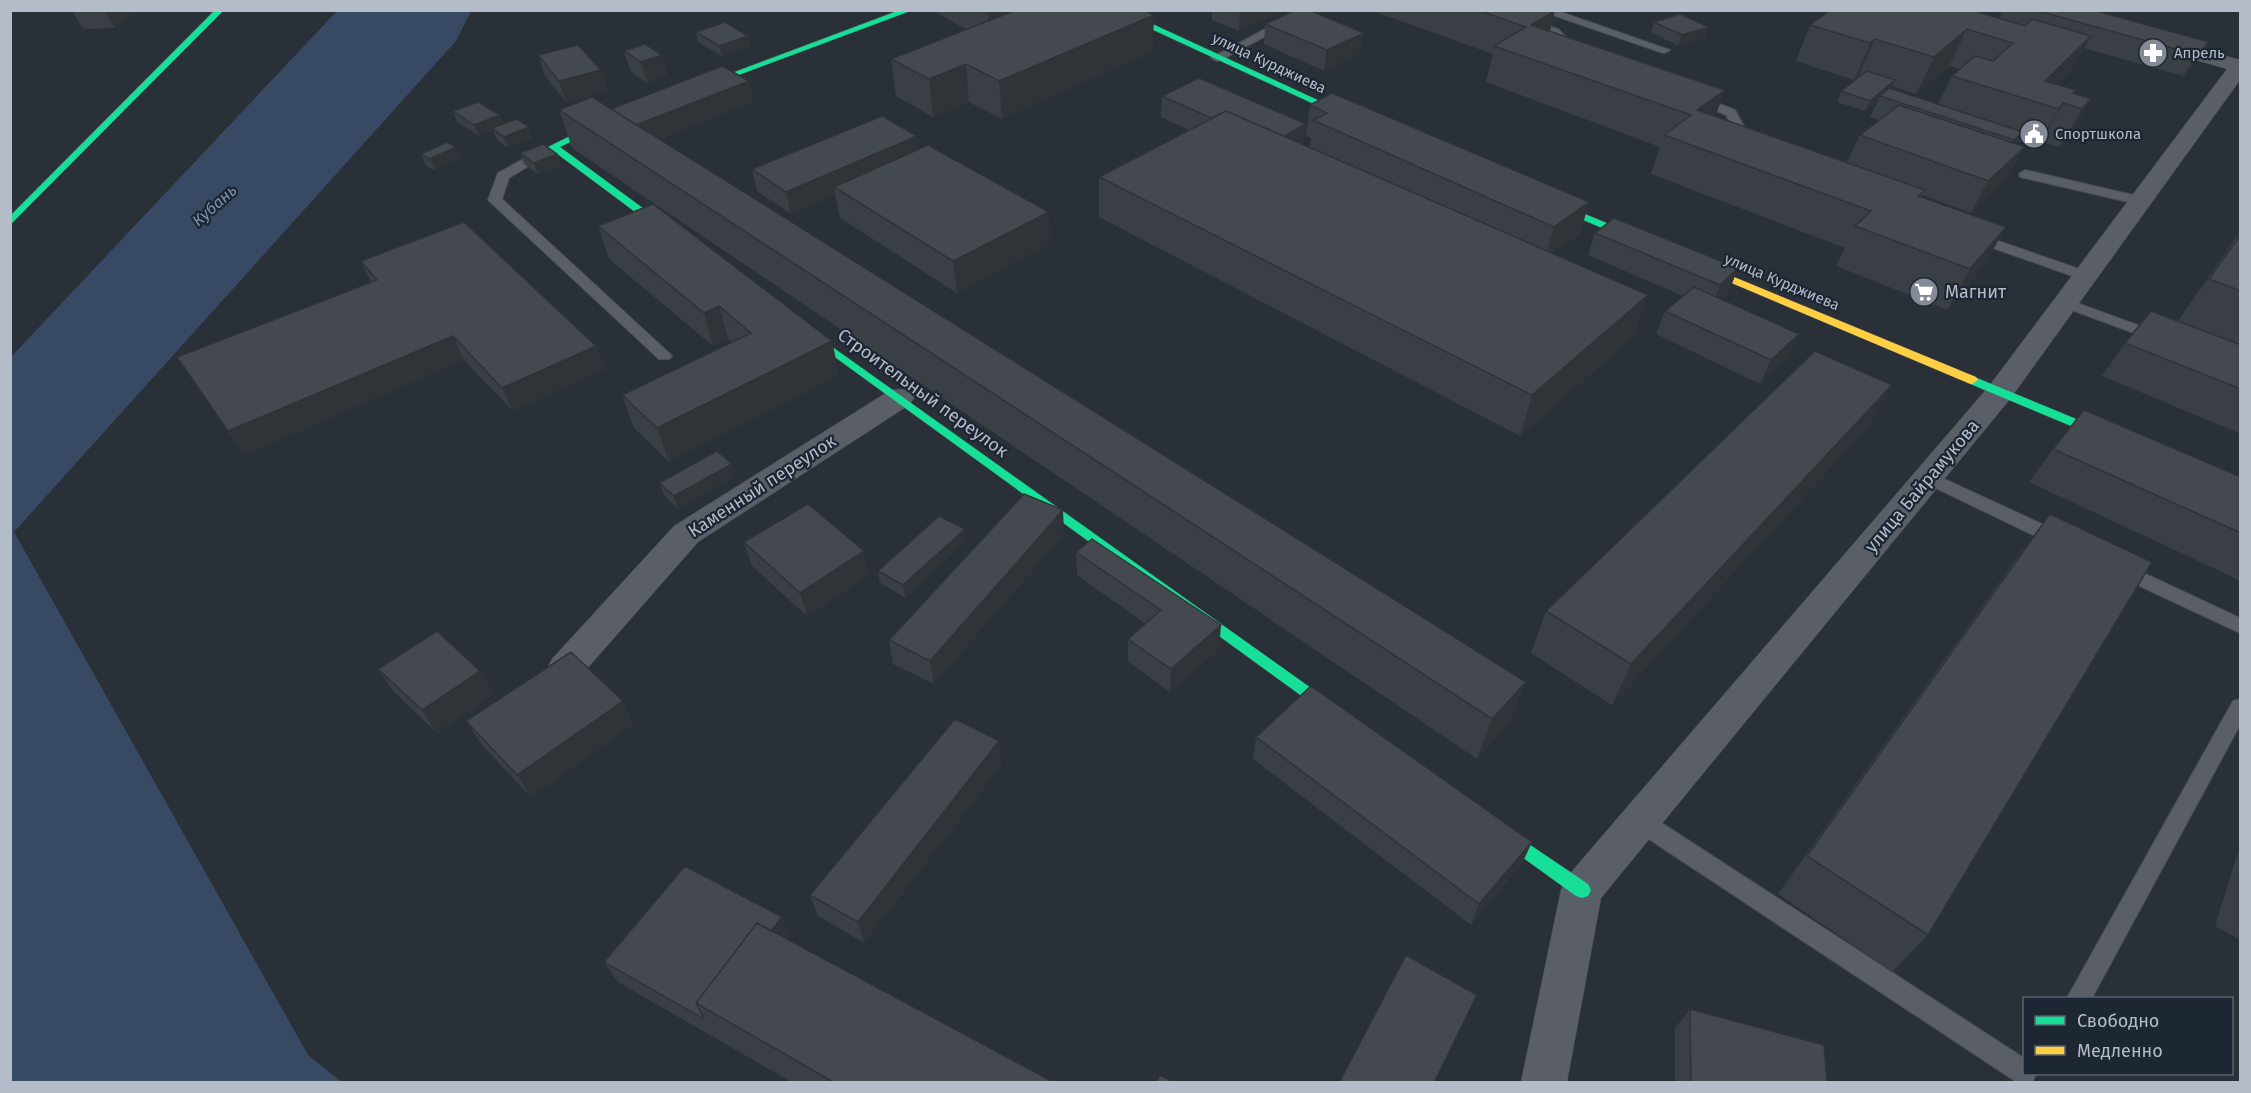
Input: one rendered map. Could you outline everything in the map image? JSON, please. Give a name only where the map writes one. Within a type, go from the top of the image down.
[{"type":"street","points":[[10,222],[220,10]]},
{"type":"street","points":[[679,95],[909,10]]},
{"type":"street","name":"улица Курджиева","points":[[1114,10],[1370,126]]},
{"type":"street","points":[[2140,38],[2240,66]]},
{"type":"street","name":"улица Байрамукова","points":[[1582,890],[2000,392],[2240,66]]},
{"type":"street","points":[[624,115],[553,147],[690,248]]},
{"type":"street","points":[[1533,195],[1663,250]]},
{"type":"street","name":"улица Курджиева","points":[[1685,259],[2131,447]]},
{"type":"street","name":"Строительный переулок","points":[[785,316],[1351,724]]},
{"type":"street","name":"Каменный переулок","points":[[564,669],[686,534],[899,398]]},
{"type":"street","points":[[1476,814],[1582,890],[1544,1083]]},
{"type":"lane","points":[[1217,58],[1310,10]]},
{"type":"lane","points":[[1485,10],[1554,31],[1580,57]]},
{"type":"lane","points":[[1543,10],[1664,50]]},
{"type":"lane","points":[[1682,93],[1731,113],[1747,143],[1756,148]]},
{"type":"lane","points":[[553,147],[503,176],[495,200],[664,356]]},
{"type":"lane","points":[[2025,174],[2141,201]]},
{"type":"lane","points":[[1964,233],[2086,276]]},
{"type":"lane","points":[[2066,303],[2175,344]]},
{"type":"lane","points":[[1929,478],[2079,549]]},
{"type":"lane","points":[[2101,559],[2241,626]]},
{"type":"lane","points":[[2080,997],[2241,707]]},
{"type":"lane","points":[[1640,820],[2023,1071]]},
{"type":"water","name":"Кубань","points":[[337,11],[471,11],[456,41],[14,532],[308,1055],[342,1082],[11,1082],[11,357]]},
{"type":"building","points":[[1016,10],[1143,10],[1154,15],[999,81],[966,64],[929,79],[891,59]]},
{"type":"building","points":[[1296,10],[1309,10],[1364,33],[1327,50],[1265,24]]},
{"type":"building","points":[[1478,10],[1555,11],[1531,25],[1725,90],[1697,110],[1925,190],[1918,196],[2006,227],[1970,269],[1855,226],[1871,211],[1664,135],[1691,115],[1494,46],[1526,27]]},
{"type":"building","points":[[1830,10],[1971,10],[2025,26],[2032,19],[2091,36],[2045,81],[2076,90],[2073,93],[2091,99],[2082,109],[2063,103],[2059,109],[1952,76],[1975,56],[1993,61],[2013,43],[1967,29],[1934,57],[1875,39],[1870,43],[1810,25]]},
{"type":"building","points":[[2035,10],[2093,10],[2209,42],[2197,55]]},
{"type":"building","points":[[1680,14],[1709,27],[1682,35],[1654,22]]},
{"type":"building","points":[[725,22],[748,36],[719,46],[696,32]]},
{"type":"building","points":[[645,44],[662,55],[641,62],[624,51]]},
{"type":"building","points":[[578,45],[601,70],[559,81],[538,55]]},
{"type":"building","points":[[722,66],[749,81],[636,125],[611,109]]},
{"type":"building","points":[[1867,71],[1895,80],[1870,101],[1841,91]]},
{"type":"building","points":[[1199,78],[1306,124],[1284,136],[1226,111],[1211,118],[1162,96]]},
{"type":"building","points":[[1889,88],[2023,132],[2014,140],[1880,96]]},
{"type":"building","points":[[1332,93],[1589,202],[1554,227],[1313,120],[1327,113],[1310,105]]},
{"type":"building","points":[[592,97],[1526,682],[1492,719],[559,110]]},
{"type":"building","points":[[478,102],[500,115],[474,125],[453,111]]},
{"type":"building","points":[[1899,105],[2025,147],[1988,181],[1860,135]]},
{"type":"building","points":[[1226,111],[1648,295],[1532,395],[1099,177]]},
{"type":"building","points":[[882,116],[917,136],[786,192],[752,169]]},
{"type":"building","points":[[517,119],[529,127],[504,137],[492,128]]},
{"type":"building","points":[[447,142],[456,147],[430,159],[421,154]]},
{"type":"building","points":[[543,144],[557,154],[534,163],[520,153]]},
{"type":"building","points":[[928,145],[1049,212],[953,261],[834,187]]},
{"type":"building","points":[[653,204],[832,341],[657,428],[622,395],[751,333],[719,306],[704,313],[598,226]]},
{"type":"building","points":[[1614,218],[1738,268],[1720,285],[1595,233]]},
{"type":"building","points":[[464,222],[596,346],[502,388],[453,336],[228,431],[177,357],[377,280],[361,261]]},
{"type":"building","points":[[2241,234],[2241,291],[2209,279]]},
{"type":"building","points":[[1694,287],[1799,334],[1771,360],[1665,311]]},
{"type":"building","points":[[2151,311],[2241,345],[2241,389],[2125,343]]},
{"type":"building","points":[[1815,351],[1892,385],[1631,664],[1546,611]]},
{"type":"building","points":[[2084,410],[2241,477],[2241,533],[2053,449]]},
{"type":"building","points":[[717,451],[732,464],[674,496],[659,483]]},
{"type":"building","points":[[1024,494],[1063,510],[930,661],[889,640]]},
{"type":"building","points":[[808,504],[864,551],[800,593],[744,542]]},
{"type":"building","points":[[2050,514],[2152,562],[1928,935],[1807,856]]},
{"type":"building","points":[[939,516],[965,529],[903,585],[878,571]]},
{"type":"building","points":[[1092,539],[1221,625],[1171,669],[1128,639],[1161,610],[1076,552]]},
{"type":"building","points":[[437,631],[480,671],[422,710],[378,669]]},
{"type":"building","points":[[571,652],[623,701],[517,775],[466,721]]},
{"type":"building","points":[[1311,686],[1532,842],[1479,904],[1256,737]]},
{"type":"building","points":[[955,719],[999,741],[858,922],[810,895]]},
{"type":"building","points":[[685,866],[782,917],[771,931],[757,923],[696,1003],[704,1019],[604,962]]},
{"type":"building","points":[[757,923],[1055,1083],[835,1083],[696,1003]]},
{"type":"building","points":[[1406,955],[1477,995],[1434,1083],[1339,1083]]},
{"type":"building","points":[[1690,1009],[1824,1045],[1827,1083],[1691,1083]]},
{"type":"building","points":[[1160,1075],[1175,1083],[1156,1083]]},
{"type":"traffic: fast","points":[[10,222],[220,10]]},
{"type":"traffic: fast","points":[[693,89],[909,10]]},
{"type":"traffic: fast","points":[[1114,10],[1356,120]]},
{"type":"traffic: fast","points":[[608,121],[553,147],[674,236]]},
{"type":"traffic: fast","points":[[1544,200],[1646,243]]},
{"type":"traffic: fast","points":[[796,324],[1341,717]]},
{"type":"traffic: fast","points":[[1972,380],[2116,440]]},
{"type":"traffic: fast","points":[[1492,826],[1582,890]]},
{"type":"traffic: slow","points":[[1693,263],[1972,380]]},
{"type":"place","name":"Апрель","points":[[2153,53]]},
{"type":"place","name":"Спортшкола","points":[[2034,134]]},
{"type":"place","name":"Магнит","points":[[1924,292]]}]
